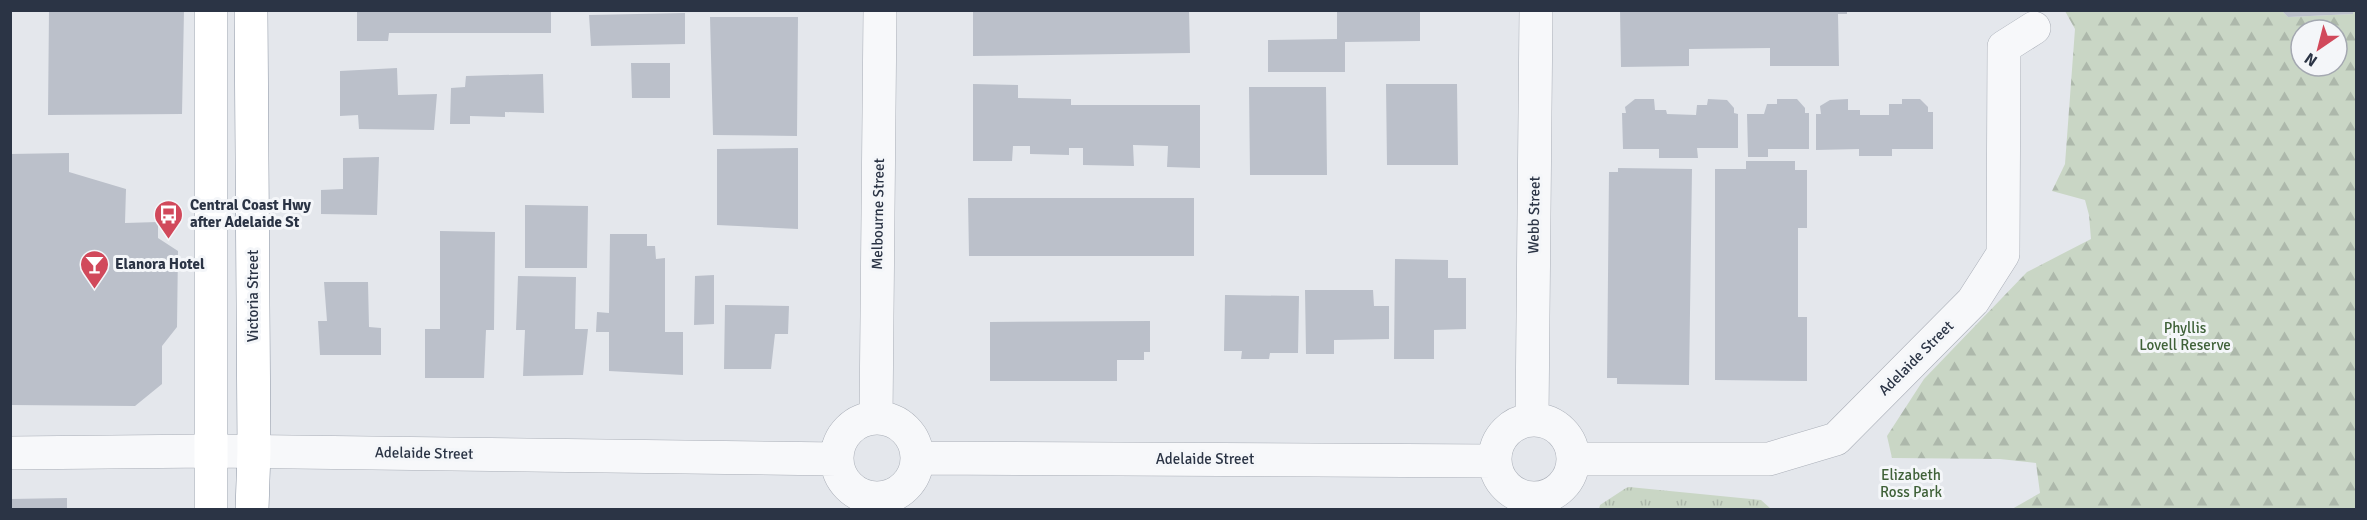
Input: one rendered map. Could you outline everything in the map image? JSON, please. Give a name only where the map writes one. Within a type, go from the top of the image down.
[{"type":"highway","points":[[211,10],[211,510]]},
{"type":"highway","name":"Victoria Street","points":[[251,10],[254,451],[252,510]]},
{"type":"street","name":"Melbourne Street","points":[[876,418],[880,10]]},
{"type":"street","name":"Webb Street","points":[[1532,419],[1536,10]]},
{"type":"street","name":"Adelaide Street","points":[[1574,459],[1769,459],[1836,439],[1973,301],[2003,254],[2004,47],[2034,28]]},
{"type":"street","points":[[876,418],[889,419],[900,425],[915,445],[917,458],[916,469],[903,488],[883,503],[857,492],[847,484],[840,472],[837,459],[838,446],[844,435],[864,420],[876,418]]},
{"type":"street","points":[[1532,419],[1556,426],[1566,435],[1574,459],[1572,472],[1565,483],[1543,503],[1510,491],[1496,472],[1494,461],[1495,448],[1500,437],[1509,428],[1532,419]]},
{"type":"street","name":"Adelaide Street","points":[[10,453],[254,451],[837,459]]},
{"type":"street","name":"Adelaide Street","points":[[917,458],[1494,461]]},
{"type":"green space","name":"Phyllis Lovell Reserve","points":[[2281,10],[2288,17],[2353,14],[2353,11],[2356,11],[2356,509],[2012,509],[2040,493],[2036,463],[2000,459],[1892,458],[1887,436],[1924,379],[2027,272],[2091,239],[2085,200],[2052,191],[2065,164],[2075,29],[2065,11]]},
{"type":"green space","points":[[1629,487],[1761,500],[1771,509],[1599,509],[1600,505]]},
{"type":"building","points":[[49,10],[184,10],[182,114],[48,115]]},
{"type":"building","points":[[357,10],[551,10],[551,33],[389,33],[388,41],[357,41]]},
{"type":"building","points":[[973,10],[1189,10],[1190,53],[973,56]]},
{"type":"building","points":[[1337,10],[1420,10],[1420,41],[1345,42],[1345,72],[1268,72],[1268,40],[1337,39]]},
{"type":"building","points":[[1620,10],[1847,10],[1847,14],[1838,14],[1839,66],[1770,66],[1770,48],[1689,49],[1689,66],[1621,67]]},
{"type":"building","points":[[2281,10],[2353,10],[2353,14],[2288,17]]},
{"type":"building","points":[[685,13],[685,44],[591,46],[589,15]]},
{"type":"building","points":[[710,17],[798,17],[797,136],[713,135]]},
{"type":"building","points":[[631,63],[670,63],[670,98],[632,98]]},
{"type":"building","points":[[397,68],[398,95],[437,94],[434,130],[359,129],[358,115],[340,116],[340,71]]},
{"type":"building","points":[[543,74],[544,113],[505,112],[505,117],[470,116],[470,124],[450,124],[451,88],[465,87],[466,76]]},
{"type":"building","points":[[973,84],[1018,85],[1018,98],[1071,99],[1071,105],[1200,105],[1200,168],[1167,167],[1168,146],[1133,145],[1134,166],[1083,165],[1083,148],[1069,148],[1069,155],[1030,154],[1030,146],[1013,146],[1012,161],[973,161]]},
{"type":"building","points":[[1386,84],[1457,84],[1458,165],[1387,165]]},
{"type":"building","points":[[1249,87],[1326,87],[1327,175],[1250,175]]},
{"type":"building","points":[[1635,99],[1654,99],[1655,110],[1666,110],[1667,114],[1696,115],[1697,105],[1707,105],[1708,99],[1727,100],[1734,108],[1734,113],[1738,114],[1738,148],[1697,148],[1698,158],[1659,158],[1659,149],[1623,149],[1622,113],[1626,113],[1625,107]]},
{"type":"building","points":[[1777,99],[1797,99],[1805,108],[1805,113],[1809,113],[1809,149],[1768,149],[1768,157],[1748,157],[1747,114],[1764,114],[1767,104],[1777,104]]},
{"type":"building","points":[[1848,99],[1848,110],[1860,110],[1860,115],[1889,115],[1889,104],[1902,104],[1902,99],[1920,99],[1928,107],[1928,112],[1933,112],[1933,149],[1892,149],[1892,156],[1859,156],[1859,149],[1816,150],[1816,114],[1821,114],[1820,106],[1830,100]]},
{"type":"building","points":[[798,148],[798,229],[717,225],[717,149]]},
{"type":"building","name":"Elanora Hotel","points":[[69,153],[69,172],[126,189],[125,223],[158,222],[158,238],[178,251],[177,327],[162,346],[162,384],[135,406],[10,405],[10,154]]},
{"type":"building","points":[[379,157],[377,215],[321,214],[321,190],[343,189],[343,158]]},
{"type":"building","points":[[1746,161],[1795,161],[1795,170],[1807,170],[1807,228],[1798,228],[1798,317],[1807,317],[1807,381],[1715,380],[1715,169],[1746,169]]},
{"type":"building","points":[[1618,168],[1692,169],[1689,385],[1617,384],[1617,378],[1607,378],[1609,172],[1618,172]]},
{"type":"building","points":[[968,198],[1194,198],[1194,256],[969,256]]},
{"type":"building","points":[[525,205],[588,206],[587,268],[525,268]]},
{"type":"building","points":[[440,231],[495,232],[494,330],[486,330],[484,378],[425,378],[425,329],[440,329]]},
{"type":"building","points":[[610,234],[647,234],[647,246],[655,246],[656,259],[665,258],[665,332],[683,332],[683,375],[609,371],[609,332],[596,332],[597,312],[609,313]]},
{"type":"building","points":[[1395,259],[1448,260],[1448,278],[1466,278],[1466,329],[1434,330],[1434,359],[1394,359]]},
{"type":"building","points":[[714,275],[714,324],[694,325],[695,276]]},
{"type":"building","points":[[518,276],[576,277],[575,329],[588,329],[583,375],[523,376],[525,330],[516,330]]},
{"type":"building","points":[[324,282],[368,282],[369,327],[381,328],[381,355],[320,355],[318,321],[327,321]]},
{"type":"building","points":[[1305,290],[1373,290],[1374,306],[1389,306],[1389,339],[1334,340],[1334,354],[1306,354]]},
{"type":"building","points":[[1225,295],[1299,296],[1298,353],[1270,353],[1269,359],[1241,359],[1242,351],[1224,351]]},
{"type":"building","points":[[725,305],[789,306],[788,334],[775,334],[771,369],[724,369]]},
{"type":"building","points":[[1150,321],[1150,352],[1144,352],[1144,360],[1117,360],[1117,381],[990,381],[990,322]]},
{"type":"building","points":[[67,498],[67,510],[10,510],[10,499]]},
{"type":"place","name":"Central Coast Hwy after Adelaide St","points":[[169,240]]},
{"type":"place","name":"Elanora Hotel","points":[[94,290]]},
{"type":"park label","name":"Elizabeth Ross Park","points":[[1911,484]]}]
